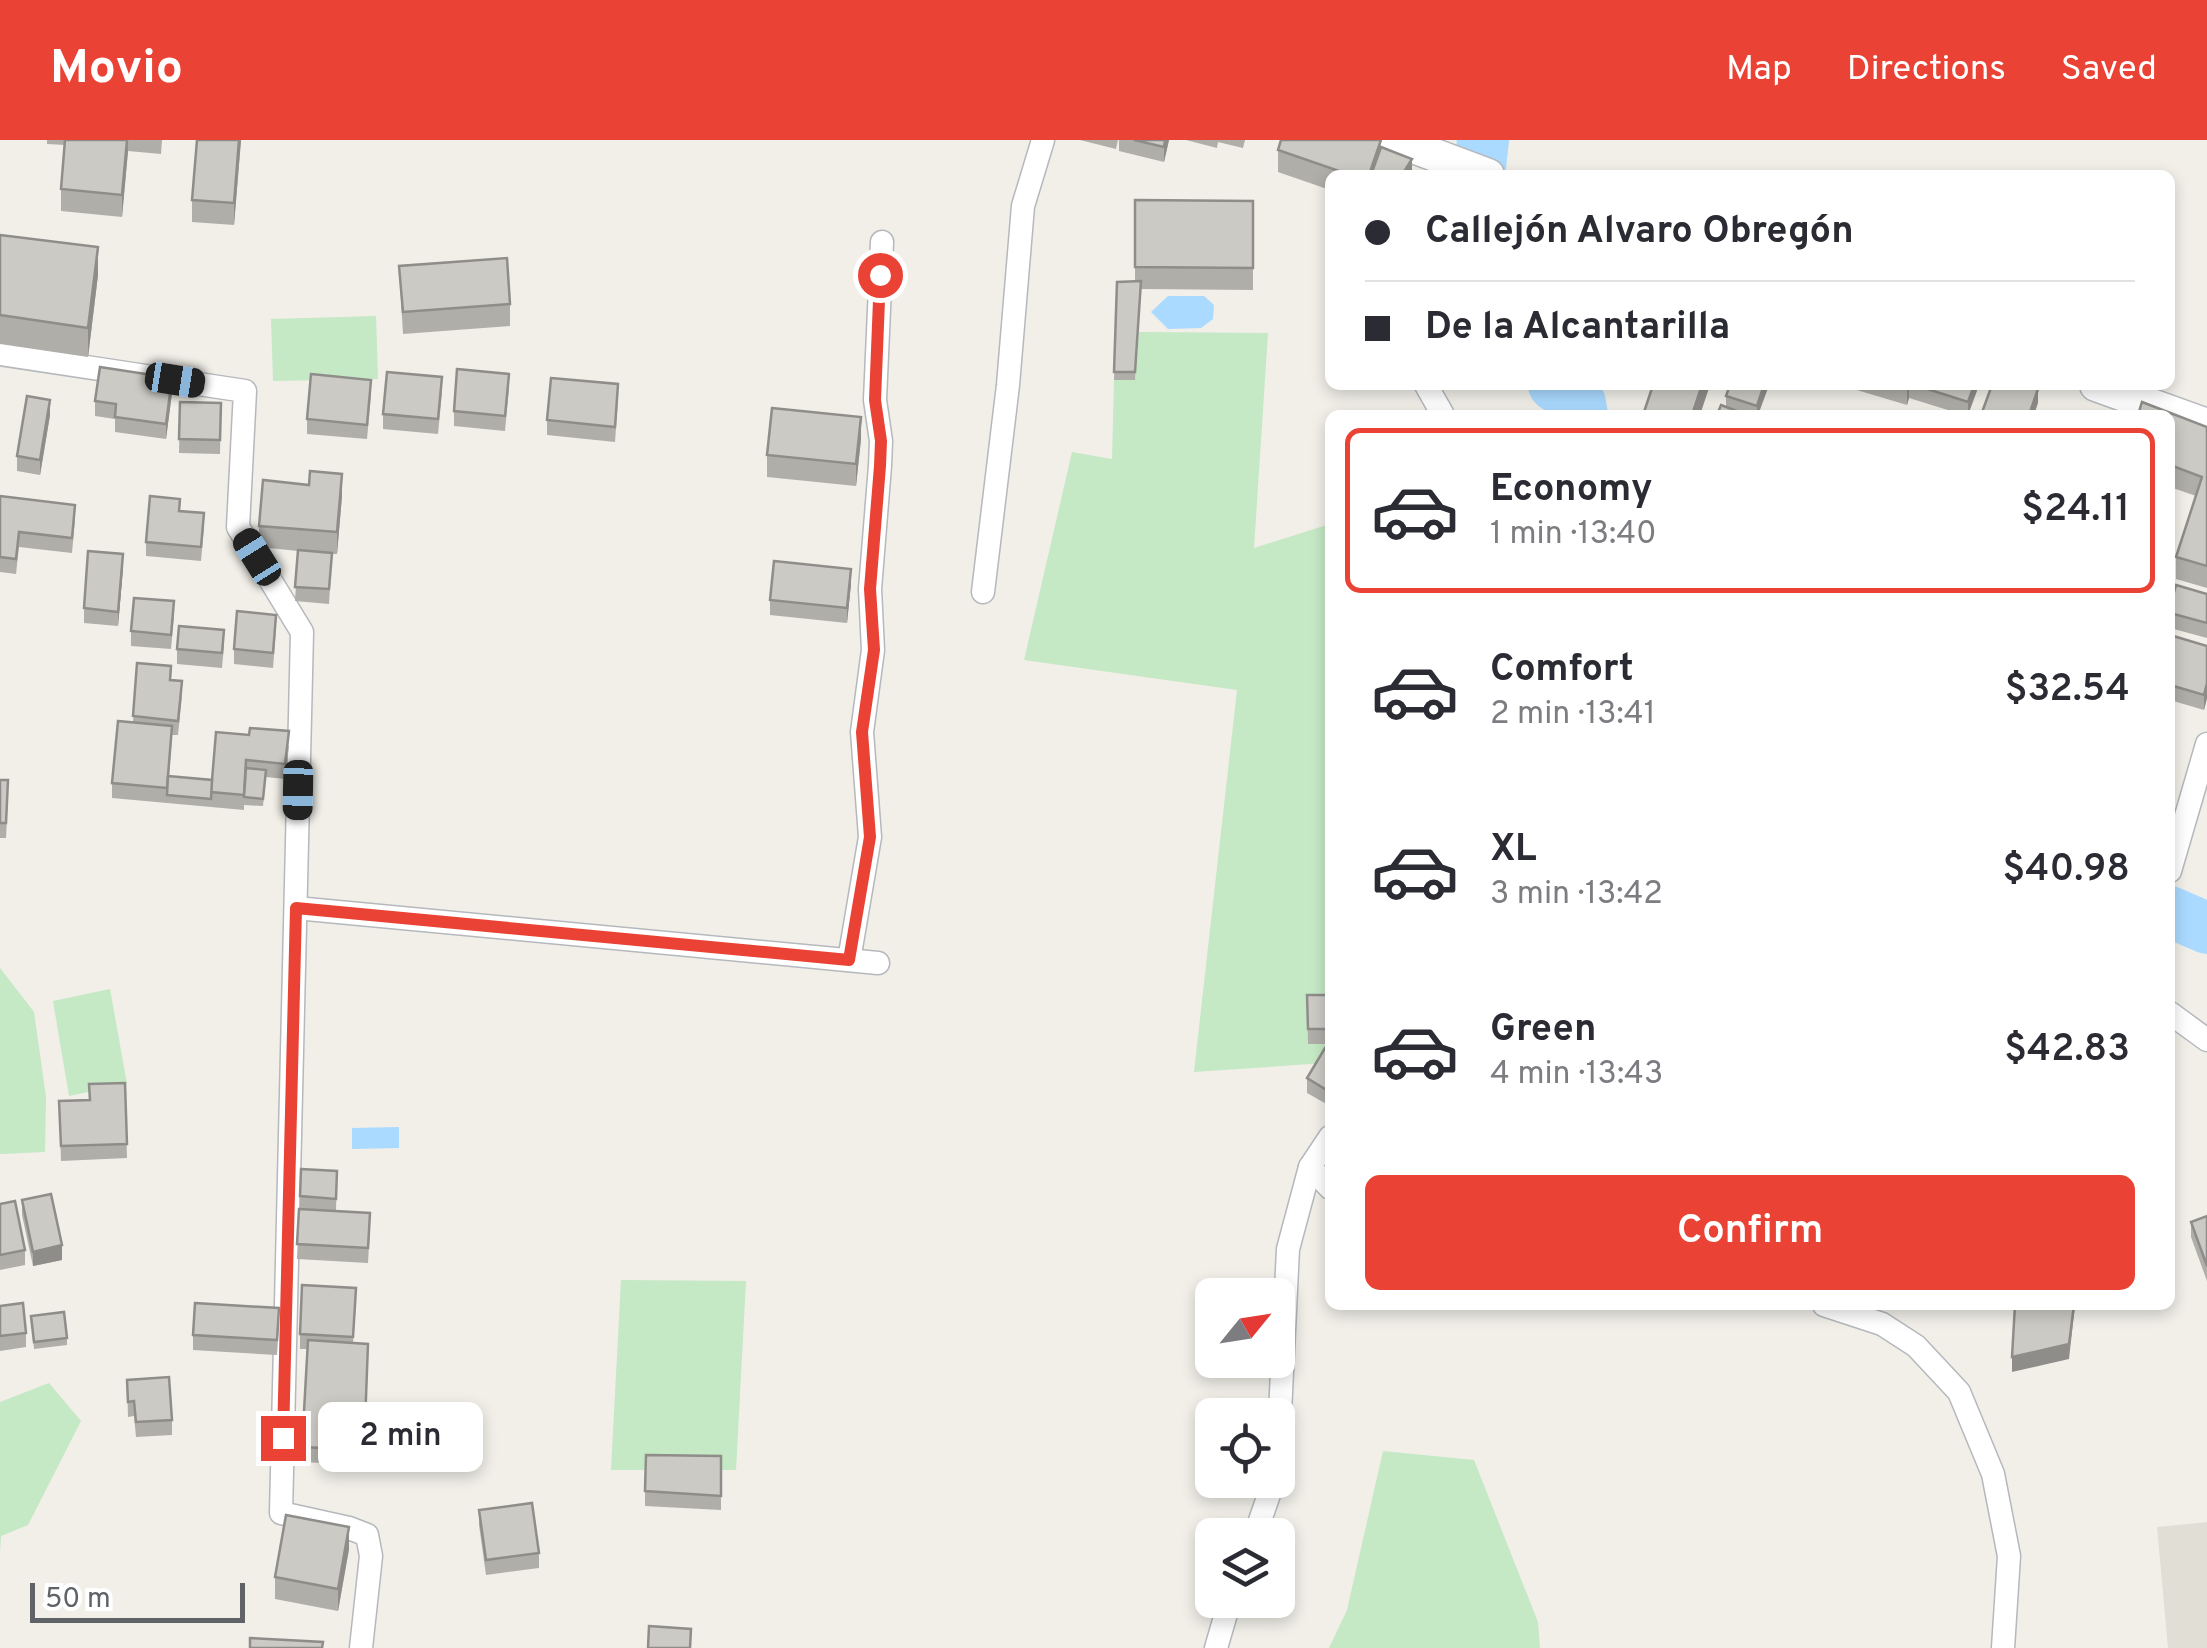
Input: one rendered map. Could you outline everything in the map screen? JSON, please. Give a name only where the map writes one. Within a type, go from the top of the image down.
[{"type":"street","points":[[983,592],[1008,385],[1023,206],[1043,140]]},
{"type":"street","points":[[1395,140],[1463,170]]},
{"type":"street","points":[[849,960],[870,837],[862,732],[874,650],[870,589],[881,441],[875,400],[882,242]]},
{"type":"street","points":[[0,354],[245,391],[238,528],[302,632],[281,1513],[367,1535],[371,1556],[362,1648]]},
{"type":"street","points":[[2110,390],[2165,410]]},
{"type":"street","points":[[2175,413],[2207,425]]},
{"type":"street","points":[[2175,854],[2207,744]]},
{"type":"street","points":[[296,908],[878,963]]},
{"type":"street","points":[[2175,1016],[2207,1040]]},
{"type":"street","points":[[1281,1398],[1288,1249],[1310,1167],[1325,1144]]},
{"type":"street","points":[[1310,1167],[1325,1183]]},
{"type":"street","points":[[1839,1310],[1882,1324],[1916,1346],[1959,1392],[1993,1474],[2009,1556],[2003,1648]]},
{"type":"street","points":[[1216,1648],[1225,1618]]},
{"type":"shaded area","points":[[2207,1522],[2207,1648],[2168,1648],[2157,1527]]},
{"type":"green space","points":[[376,316],[378,379],[273,381],[271,319]]},
{"type":"green space","points":[[1139,332],[1268,333],[1254,548],[1325,526],[1325,1063],[1194,1072],[1237,690],[1024,660],[1072,452],[1112,459],[1114,380],[1135,379]]},
{"type":"green space","points":[[0,968],[34,1012],[46,1097],[45,1152],[0,1154]]},
{"type":"green space","points":[[110,989],[127,1084],[69,1096],[53,1001]]},
{"type":"green space","points":[[621,1280],[746,1281],[736,1470],[611,1470]]},
{"type":"green space","points":[[49,1383],[81,1421],[28,1525],[1,1536],[0,1553],[0,1402]]},
{"type":"green space","points":[[1383,1451],[1474,1460],[1538,1622],[1540,1648],[1329,1648],[1347,1610]]},
{"type":"water","points":[[1168,296],[1204,296],[1214,305],[1213,319],[1201,328],[1168,329],[1151,312]]},
{"type":"water","points":[[399,1127],[399,1148],[352,1149],[352,1128]]},
{"type":"building","points":[[65,140],[127,140],[122,195],[61,189]]},
{"type":"building","points":[[197,140],[239,140],[234,203],[192,200]]},
{"type":"building","points":[[1134,140],[1165,140],[1164,147]]},
{"type":"building","points":[[1281,140],[1381,140],[1371,170],[1336,170],[1278,150]]},
{"type":"building","points":[[1381,147],[1412,159],[1405,170],[1373,170]]},
{"type":"building","points":[[1135,200],[1253,201],[1253,268],[1135,267]]},
{"type":"building","points":[[0,235],[98,247],[88,328],[0,315]]},
{"type":"building","points":[[507,258],[510,304],[403,312],[399,266]]},
{"type":"building","points":[[1141,281],[1135,372],[1114,372],[1117,282]]},
{"type":"building","points":[[100,367],[172,378],[166,424],[115,417],[116,404],[95,401]]},
{"type":"building","points":[[457,369],[509,374],[505,416],[454,411]]},
{"type":"building","points":[[387,372],[442,377],[438,419],[383,414]]},
{"type":"building","points":[[311,374],[371,380],[367,425],[307,419]]},
{"type":"building","points":[[551,378],[618,384],[615,427],[547,420]]},
{"type":"building","points":[[1651,390],[1700,390],[1694,410],[1645,410]]},
{"type":"building","points":[[1728,390],[1762,390],[1757,406],[1726,396]]},
{"type":"building","points":[[1931,390],[1972,390],[1968,402]]},
{"type":"building","points":[[1990,390],[2038,390],[2031,410],[1983,410]]},
{"type":"building","points":[[27,396],[50,400],[40,460],[17,456]]},
{"type":"building","points":[[180,402],[221,403],[220,440],[179,439]]},
{"type":"building","points":[[2142,402],[2163,410],[2140,410]]},
{"type":"building","points":[[772,408],[861,417],[856,464],[767,455]]},
{"type":"building","points":[[2175,415],[2207,427],[2207,566],[2176,557],[2202,477],[2175,467]]},
{"type":"building","points":[[310,471],[342,474],[337,532],[259,526],[263,480],[309,485]]},
{"type":"building","points":[[0,496],[75,505],[72,538],[19,532],[16,559],[0,557]]},
{"type":"building","points":[[150,496],[180,499],[179,511],[204,513],[201,547],[146,542]]},
{"type":"building","points":[[298,550],[332,553],[329,589],[295,587]]},
{"type":"building","points":[[88,551],[123,554],[118,612],[84,608]]},
{"type":"building","points":[[774,561],[851,569],[847,608],[770,600]]},
{"type":"building","points":[[2176,585],[2207,594],[2207,623],[2175,614]]},
{"type":"building","points":[[134,598],[174,601],[171,635],[131,631]]},
{"type":"building","points":[[237,611],[276,615],[273,653],[234,649]]},
{"type":"building","points":[[179,626],[224,630],[222,653],[177,649]]},
{"type":"building","points":[[2175,636],[2207,646],[2204,695],[2175,686]]},
{"type":"building","points":[[137,663],[171,666],[170,680],[182,681],[178,721],[133,716]]},
{"type":"building","points":[[118,721],[172,726],[167,788],[112,783]]},
{"type":"building","points":[[250,728],[289,731],[285,764],[246,760],[244,795],[211,792],[216,732],[249,735]]},
{"type":"building","points":[[246,768],[266,770],[263,799],[244,797]]},
{"type":"building","points":[[168,776],[212,780],[211,799],[167,795]]},
{"type":"building","points":[[0,780],[8,780],[6,823],[0,823]]},
{"type":"building","points":[[1307,995],[1325,995],[1325,1029],[1308,1029]]},
{"type":"building","points":[[1325,1048],[1325,1089],[1307,1078]]},
{"type":"building","points":[[125,1083],[127,1144],[61,1146],[59,1101],[90,1100],[89,1084]]},
{"type":"building","points":[[301,1169],[337,1171],[336,1199],[300,1196]]},
{"type":"building","points":[[51,1194],[62,1245],[33,1252],[22,1200]]},
{"type":"building","points":[[15,1201],[25,1250],[0,1255],[0,1204]]},
{"type":"building","points":[[299,1209],[370,1213],[368,1248],[297,1244]]},
{"type":"building","points":[[2207,1216],[2207,1266],[2191,1222]]},
{"type":"building","points":[[302,1285],[356,1288],[353,1337],[300,1334]]},
{"type":"building","points":[[23,1303],[26,1333],[0,1336],[0,1306]]},
{"type":"building","points":[[195,1303],[279,1308],[277,1340],[193,1335]]},
{"type":"building","points":[[2015,1310],[2073,1310],[2069,1344],[2012,1357]]},
{"type":"building","points":[[64,1312],[67,1338],[34,1342],[31,1316]]},
{"type":"building","points":[[308,1340],[368,1344],[364,1450],[302,1447]]},
{"type":"building","points":[[169,1377],[172,1420],[136,1422],[134,1401],[128,1402],[127,1380]]},
{"type":"building","points":[[646,1455],[721,1456],[721,1496],[645,1491]]},
{"type":"building","points":[[532,1503],[539,1553],[486,1560],[479,1510]]},
{"type":"building","points":[[286,1515],[349,1527],[338,1589],[275,1577]]},
{"type":"building","points":[[649,1626],[691,1629],[690,1648],[648,1648]]},
{"type":"building","points":[[250,1638],[323,1642],[322,1648],[250,1648]]},
{"type":"waterway","points":[[1480,170],[1483,140]]},
{"type":"waterway","points":[[1561,390],[1580,403],[1581,410]]},
{"type":"waterway","points":[[2175,914],[2207,928]]},
{"type":"route","points":[[283,1438],[296,908],[849,960],[870,837],[862,732],[874,650],[870,589],[881,441],[875,400],[880,275]]}]
